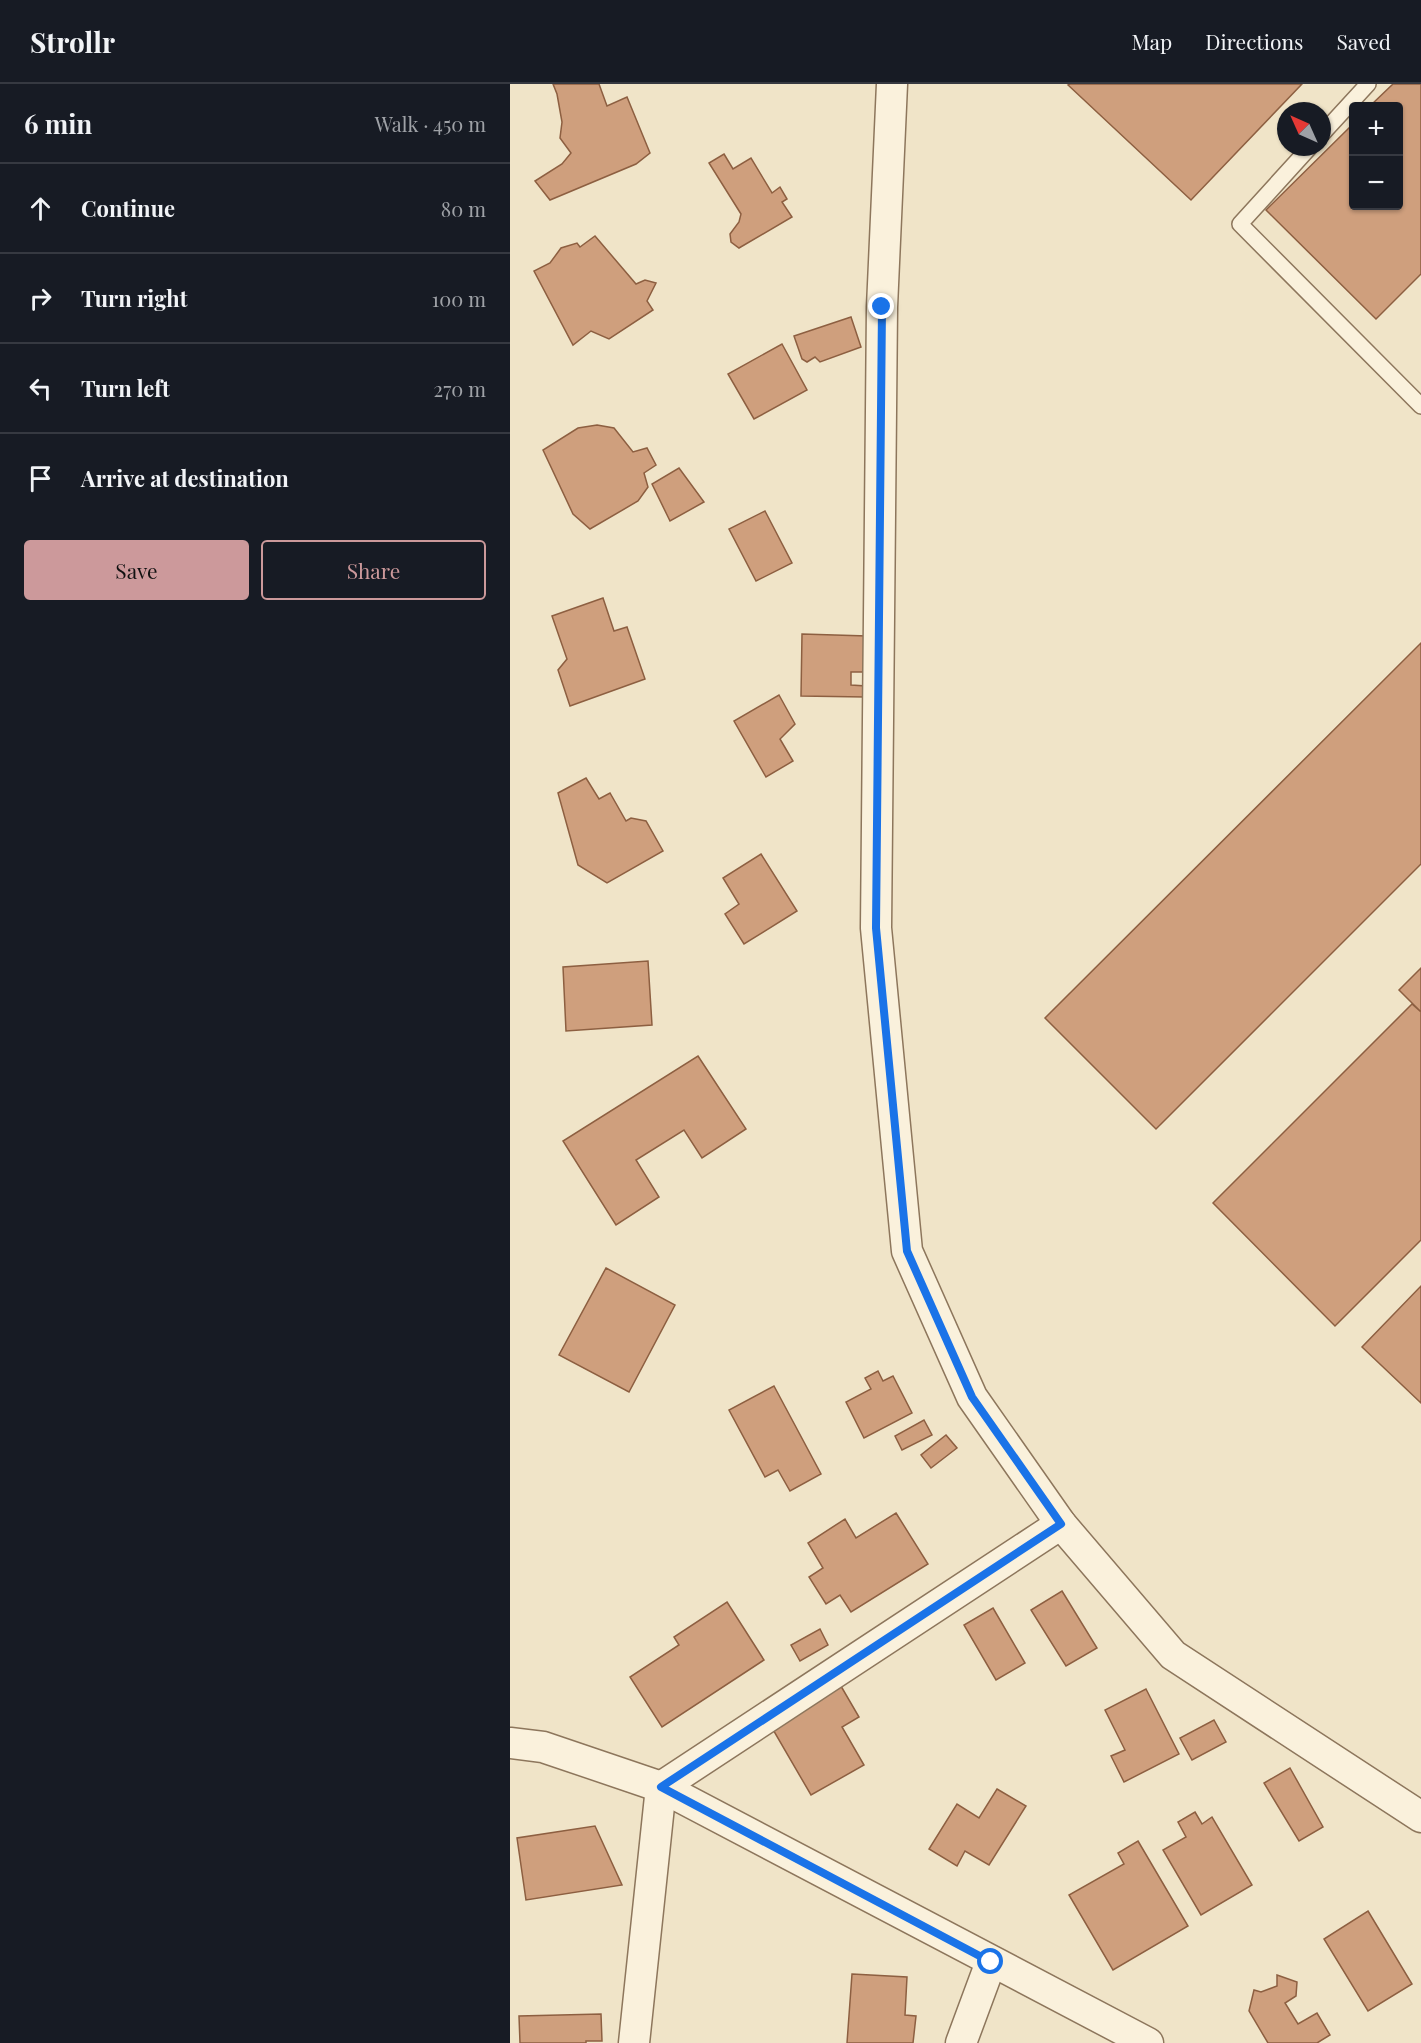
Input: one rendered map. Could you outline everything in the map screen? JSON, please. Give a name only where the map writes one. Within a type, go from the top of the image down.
[{"type":"street","points":[[892,84],[882,307],[876,928],[907,1251],[972,1397],[1061,1524],[1173,1655],[1421,1817]]},
{"type":"street","points":[[661,1787],[1061,1524]]},
{"type":"street","points":[[510,1743],[543,1747],[661,1787],[1148,2043]]},
{"type":"street","points":[[634,2043],[661,1787]]},
{"type":"street","points":[[961,2043],[991,1962]]},
{"type":"lane","points":[[1331,124],[1368,84]]},
{"type":"lane","points":[[1302,156],[1239,224],[1421,406]]},
{"type":"building","points":[[553,84],[599,84],[607,106],[627,97],[650,153],[636,164],[550,200],[535,181],[562,164],[571,153],[560,138],[562,122]]},
{"type":"building","points":[[1302,84],[1285,102],[1277,102],[1277,110],[1191,200],[1068,85]]},
{"type":"building","points":[[1393,84],[1421,84],[1421,274],[1376,319],[1266,210],[1321,156],[1331,156],[1331,146],[1349,128],[1349,210],[1403,210],[1403,102],[1374,102]]},
{"type":"building","points":[[724,154],[733,169],[751,158],[772,193],[780,187],[787,199],[782,202],[792,217],[739,248],[731,242],[730,234],[739,222],[741,214],[709,163]]},
{"type":"building","points":[[595,236],[636,284],[645,280],[656,283],[647,301],[653,310],[609,339],[591,331],[573,345],[534,271],[550,263],[561,248],[577,243],[580,247]]},
{"type":"building","points":[[851,317],[861,347],[820,362],[815,357],[807,362],[802,359],[794,336]]},
{"type":"building","points":[[782,344],[807,390],[754,419],[728,374]]},
{"type":"building","points":[[597,425],[614,428],[633,452],[647,448],[656,465],[644,473],[648,487],[638,501],[590,529],[573,514],[543,450],[578,428]]},
{"type":"building","points":[[679,468],[704,502],[670,521],[652,484]]},
{"type":"building","points":[[765,511],[792,563],[756,581],[729,529]]},
{"type":"building","points":[[603,598],[614,631],[627,627],[645,679],[570,706],[558,670],[567,659],[552,616]]},
{"type":"building","points":[[802,634],[867,636],[866,672],[851,672],[851,685],[866,686],[865,697],[801,696]]},
{"type":"building","points":[[1421,643],[1421,864],[1156,1129],[1045,1018]]},
{"type":"building","points":[[779,695],[795,724],[780,739],[793,761],[766,777],[734,721]]},
{"type":"building","points":[[586,778],[599,799],[610,793],[626,821],[631,818],[646,821],[663,851],[607,883],[578,865],[558,793]]},
{"type":"building","points":[[761,854],[797,911],[744,944],[725,914],[739,904],[723,878]]},
{"type":"building","points":[[648,961],[652,1025],[566,1031],[563,967]]},
{"type":"building","points":[[1421,968],[1421,1012],[1399,990]]},
{"type":"building","points":[[1412,1004],[1421,1012],[1421,1240],[1335,1326],[1213,1203]]},
{"type":"building","points":[[698,1056],[746,1129],[702,1158],[684,1130],[636,1160],[659,1197],[616,1225],[563,1141]]},
{"type":"building","points":[[606,1268],[675,1305],[629,1392],[559,1355]]},
{"type":"building","points":[[1421,1286],[1421,1403],[1362,1347]]},
{"type":"building","points":[[878,1371],[883,1381],[893,1376],[912,1413],[864,1438],[846,1402],[871,1389],[865,1378]]},
{"type":"building","points":[[774,1386],[821,1474],[790,1491],[778,1470],[765,1477],[729,1410]]},
{"type":"building","points":[[924,1420],[932,1435],[902,1450],[895,1436]]},
{"type":"building","points":[[946,1435],[957,1448],[931,1468],[921,1455]]},
{"type":"building","points":[[896,1513],[928,1564],[851,1612],[840,1595],[826,1604],[809,1577],[823,1568],[808,1543],[845,1519],[856,1538]]},
{"type":"building","points":[[1062,1591],[1097,1648],[1066,1666],[1031,1610]]},
{"type":"building","points":[[727,1602],[764,1660],[662,1727],[630,1677],[679,1645],[674,1637]]},
{"type":"building","points":[[993,1608],[1025,1663],[996,1680],[964,1625]]},
{"type":"building","points":[[820,1629],[828,1645],[800,1661],[791,1645]]},
{"type":"building","points":[[838,1681],[859,1717],[842,1727],[864,1765],[811,1795],[768,1721]]},
{"type":"building","points":[[1146,1689],[1179,1754],[1124,1782],[1111,1756],[1125,1750],[1105,1710]]},
{"type":"building","points":[[1214,1720],[1226,1742],[1192,1760],[1180,1738]]},
{"type":"building","points":[[1290,1768],[1323,1827],[1299,1841],[1264,1783]]},
{"type":"building","points":[[997,1789],[1026,1806],[989,1865],[965,1851],[957,1866],[929,1849],[957,1804],[979,1818]]},
{"type":"building","points":[[1195,1812],[1202,1824],[1212,1817],[1252,1885],[1201,1915],[1163,1850],[1186,1837],[1178,1822]]},
{"type":"building","points":[[595,1826],[622,1885],[526,1900],[517,1838]]},
{"type":"building","points":[[1138,1841],[1188,1926],[1113,1970],[1069,1895],[1124,1864],[1118,1853]]},
{"type":"building","points":[[1368,1911],[1412,1984],[1368,2011],[1324,1939]]},
{"type":"building","points":[[852,1974],[907,1977],[905,2015],[916,2016],[913,2043],[847,2043]]},
{"type":"building","points":[[1277,1975],[1297,1982],[1296,1996],[1285,2003],[1298,2024],[1317,2013],[1330,2035],[1317,2043],[1268,2043],[1249,2011],[1254,1990],[1261,1992],[1277,1986]]},
{"type":"building","points":[[601,2014],[602,2041],[520,2043],[519,2016]]},
{"type":"route","points":[[882,307],[876,928],[907,1251],[972,1397],[1061,1524],[661,1787],[991,1962]]}]
